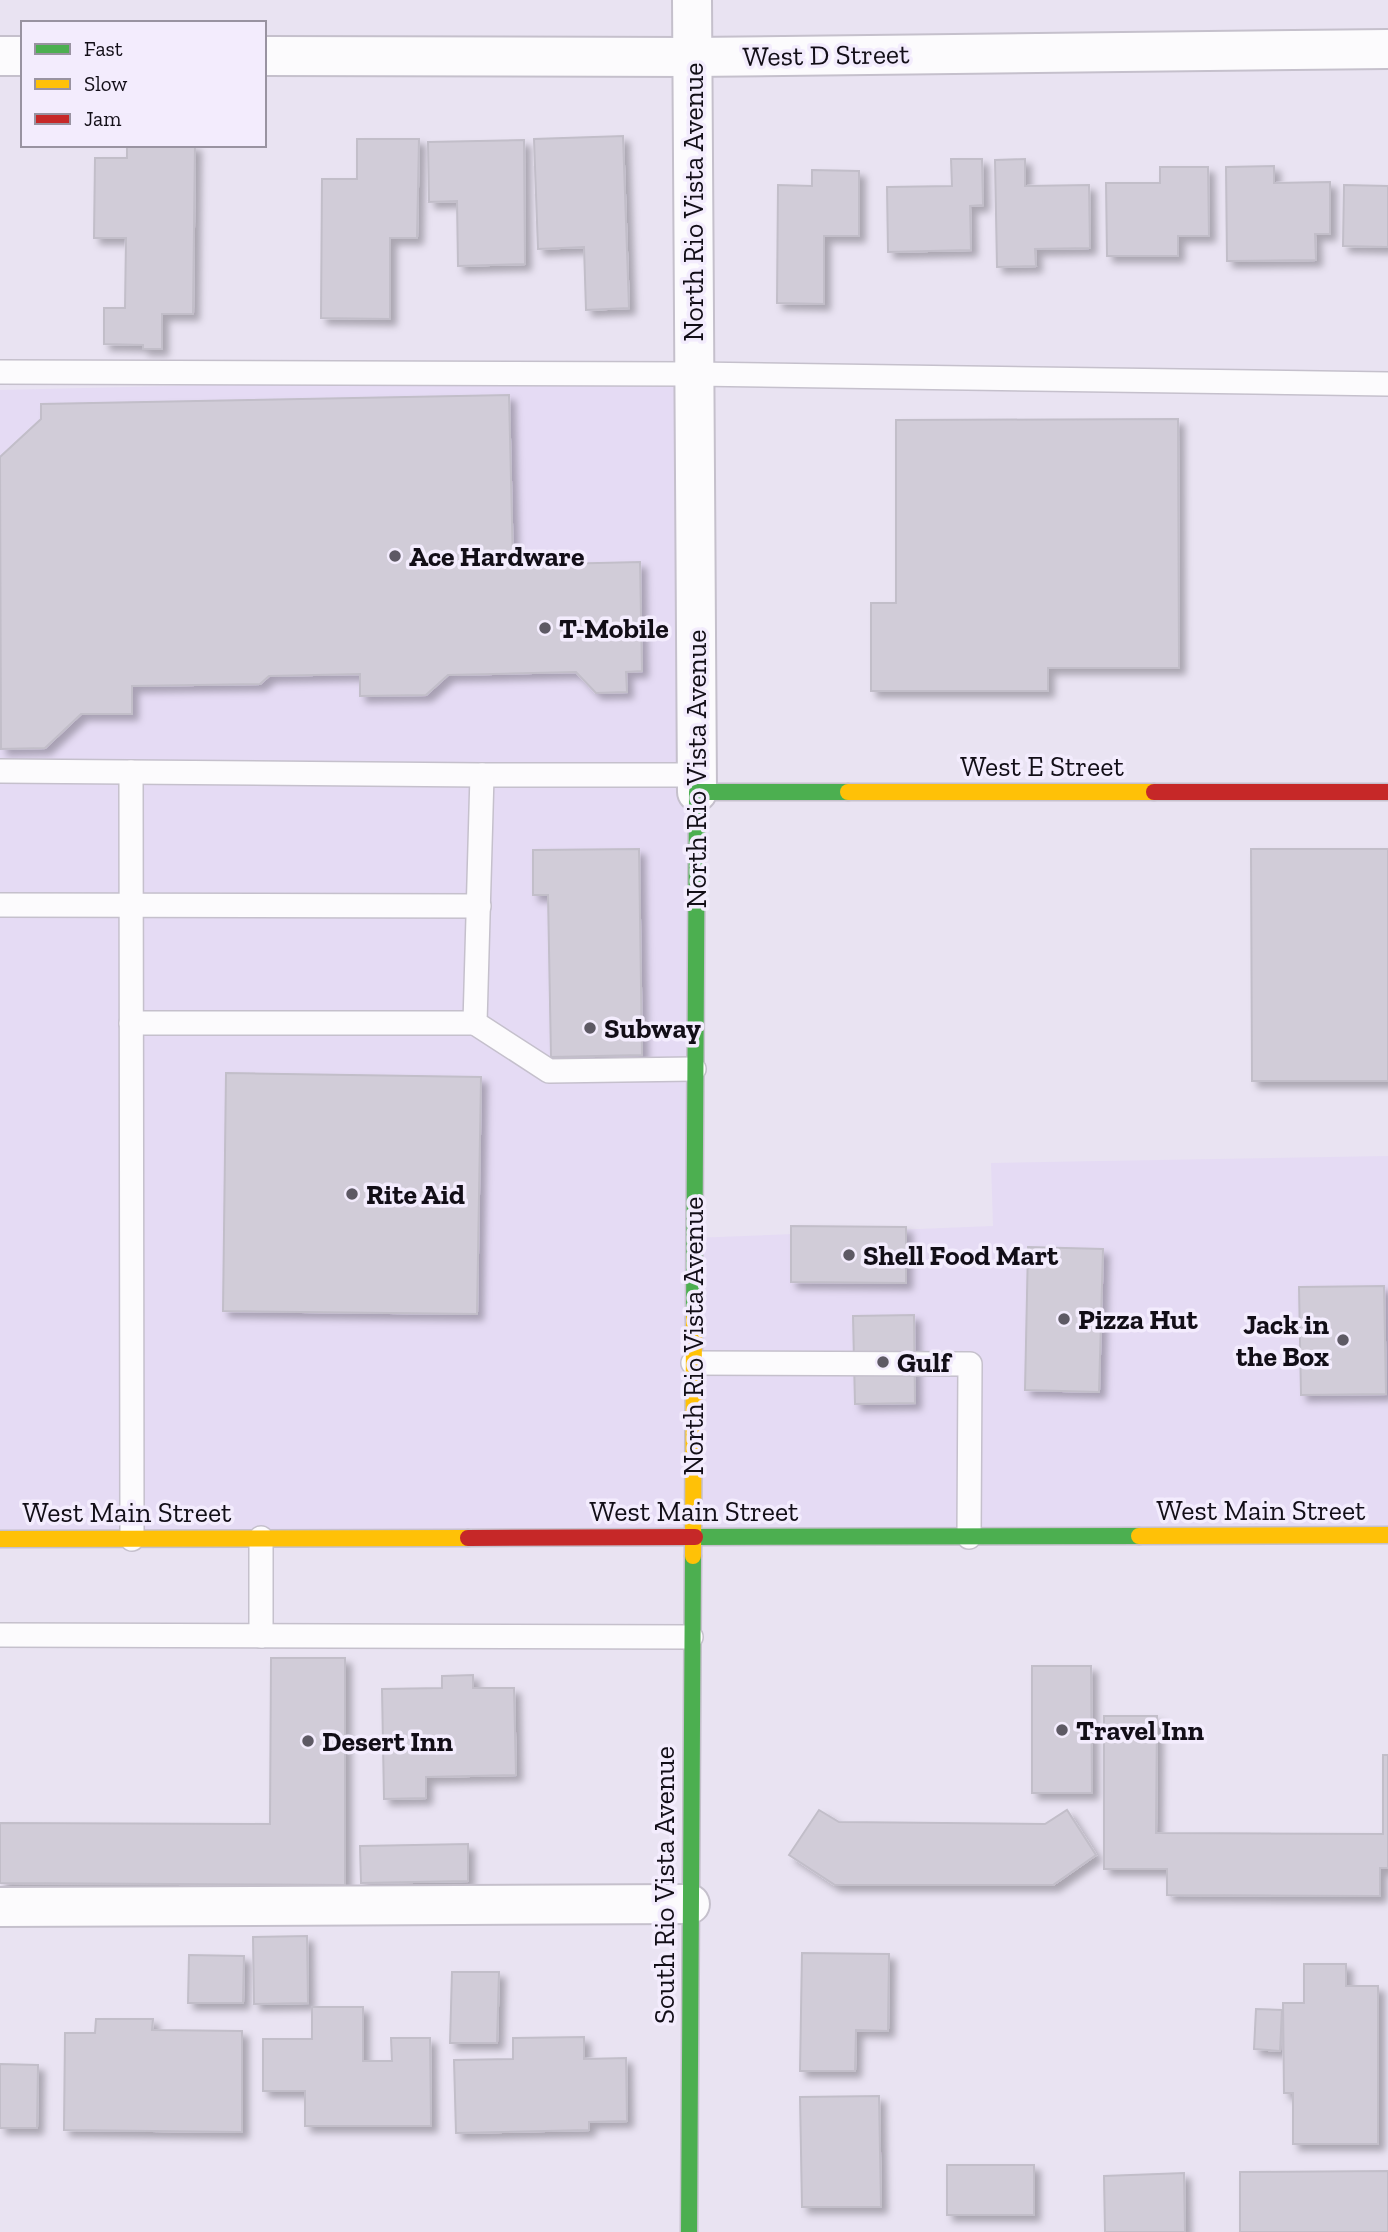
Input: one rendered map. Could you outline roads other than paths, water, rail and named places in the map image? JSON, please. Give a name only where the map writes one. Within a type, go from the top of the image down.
[{"type":"main road","name":"West E Street","points":[[696,783],[1388,792]]},
{"type":"main road","name":"North Rio Vista Avenue","points":[[692,1538],[696,783]]},
{"type":"main road","name":"West Main Street","points":[[0,1539],[1388,1535]]},
{"type":"main road","name":"South Rio Vista Avenue","points":[[690,2232],[692,1538]]},
{"type":"street","name":"North Rio Vista Avenue","points":[[692,0],[696,783]]},
{"type":"street","name":"West D Street","points":[[266,56],[693,57],[1388,49]]},
{"type":"street","points":[[0,56],[21,56]]},
{"type":"street","points":[[0,1907],[690,1904]]},
{"type":"lane","points":[[0,372],[694,374],[1388,383]]},
{"type":"lane","points":[[0,771],[482,775],[696,783]]},
{"type":"lane","points":[[131,772],[132,1539]]},
{"type":"lane","points":[[475,1023],[482,775]]},
{"type":"lane","points":[[0,905],[479,906]]},
{"type":"lane","points":[[131,1023],[475,1023],[549,1070],[694,1069]]},
{"type":"lane","points":[[693,1363],[970,1364],[969,1537]]},
{"type":"lane","points":[[261,1538],[261,1636]]},
{"type":"lane","points":[[0,1635],[691,1637]]},
{"type":"place","name":"Ace Hardware","points":[[395,556]]},
{"type":"place","name":"T-Mobile","points":[[545,628]]},
{"type":"place","name":"Subway","points":[[590,1028]]},
{"type":"place","name":"Rite Aid","points":[[352,1194]]},
{"type":"place","name":"Shell Food Mart","points":[[849,1255]]},
{"type":"place","name":"Pizza Hut","points":[[1064,1319]]},
{"type":"place","name":"Jack in the Box","points":[[1343,1340]]},
{"type":"place","name":"Gulf","points":[[883,1362]]},
{"type":"place","name":"Travel Inn","points":[[1062,1730]]},
{"type":"place","name":"Desert Inn","points":[[308,1741]]}]
